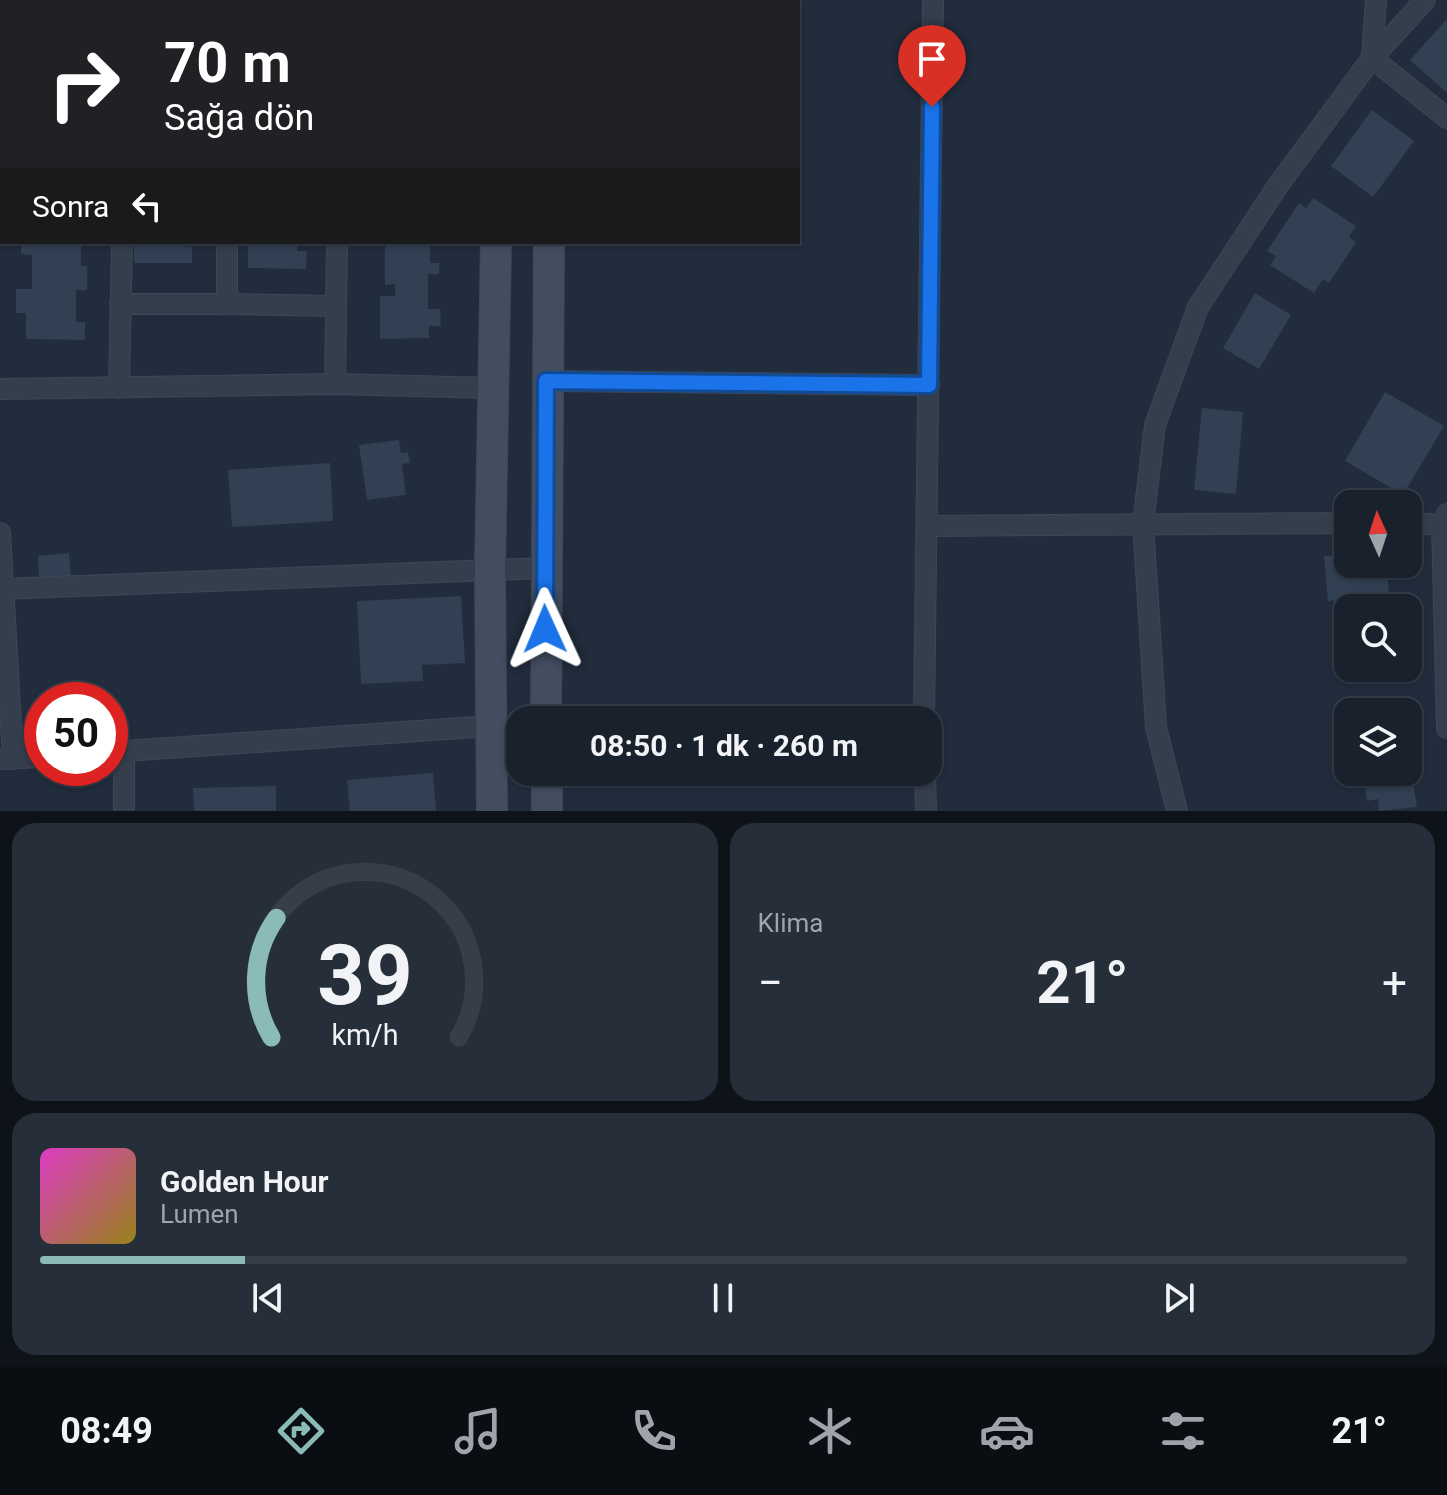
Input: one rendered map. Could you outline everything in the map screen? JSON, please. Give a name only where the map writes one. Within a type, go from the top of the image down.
[{"type":"main road","points":[[492,811],[490,570],[496,244]]},
{"type":"main road","points":[[546,706],[549,244]]},
{"type":"main road","points":[[547,786],[547,811]]},
{"type":"street","points":[[924,706],[933,0]]},
{"type":"street","points":[[1372,58],[1376,0]]},
{"type":"street","points":[[1177,811],[1156,727],[1143,523],[1155,425],[1198,307],[1279,184],[1372,58],[1425,0]]},
{"type":"street","points":[[1372,58],[1447,118]]},
{"type":"street","points":[[119,388],[122,244]]},
{"type":"street","points":[[227,244],[227,304]]},
{"type":"street","points":[[335,384],[337,244]]},
{"type":"street","points":[[120,304],[336,306]]},
{"type":"street","points":[[546,381],[929,385]]},
{"type":"street","points":[[0,389],[335,384],[492,388]]},
{"type":"street","points":[[1422,522],[1445,521],[1447,728]]},
{"type":"street","points":[[927,526],[1334,523]]},
{"type":"street","points":[[0,533],[6,759]]},
{"type":"street","points":[[2,588],[545,568]]},
{"type":"street","points":[[128,751],[491,726]]},
{"type":"street","points":[[121,786],[124,811]]},
{"type":"street","points":[[925,786],[926,811]]},
{"type":"building","points":[[1447,19],[1447,93],[1410,60]]},
{"type":"building","points":[[1372,110],[1414,141],[1373,197],[1331,166]]},
{"type":"building","points":[[1313,198],[1356,226],[1349,237],[1356,242],[1329,283],[1323,279],[1314,293],[1270,265],[1276,256],[1267,251],[1299,203],[1306,208]]},
{"type":"building","points":[[21,244],[81,244],[81,266],[87,266],[87,290],[76,290],[76,322],[85,322],[85,340],[26,339],[26,313],[16,313],[16,289],[32,289],[32,255],[21,254]]},
{"type":"building","points":[[134,244],[183,244],[192,247],[192,263],[134,263]]},
{"type":"building","points":[[248,244],[297,244],[297,251],[307,251],[306,269],[248,268]]},
{"type":"building","points":[[385,244],[430,244],[430,263],[439,263],[439,274],[428,274],[428,309],[440,309],[441,326],[429,326],[429,338],[380,339],[380,296],[395,296],[395,284],[385,285]]},
{"type":"building","points":[[1255,293],[1291,315],[1259,369],[1223,348]]},
{"type":"building","points":[[1385,392],[1444,426],[1406,490],[1394,490],[1345,461]]},
{"type":"building","points":[[1202,408],[1243,412],[1236,494],[1194,490]]},
{"type":"building","points":[[399,440],[401,453],[408,452],[410,463],[402,464],[406,495],[367,500],[359,445]]},
{"type":"building","points":[[330,463],[333,521],[232,527],[228,470]]},
{"type":"building","points":[[69,553],[71,576],[39,578],[38,556]]},
{"type":"building","points":[[1334,555],[1334,578],[1388,578],[1389,594],[1334,594],[1334,601],[1328,601],[1324,556]]},
{"type":"building","points":[[461,596],[465,663],[422,665],[423,681],[361,684],[357,601]]},
{"type":"building","points":[[433,773],[436,811],[350,811],[347,780]]},
{"type":"building","points":[[276,786],[276,811],[194,811],[193,788]]},
{"type":"building","points":[[1365,786],[1414,786],[1417,807],[1379,811],[1378,799],[1367,801]]},
{"type":"route","points":[[545,629],[546,381],[929,385],[932,107]]}]
